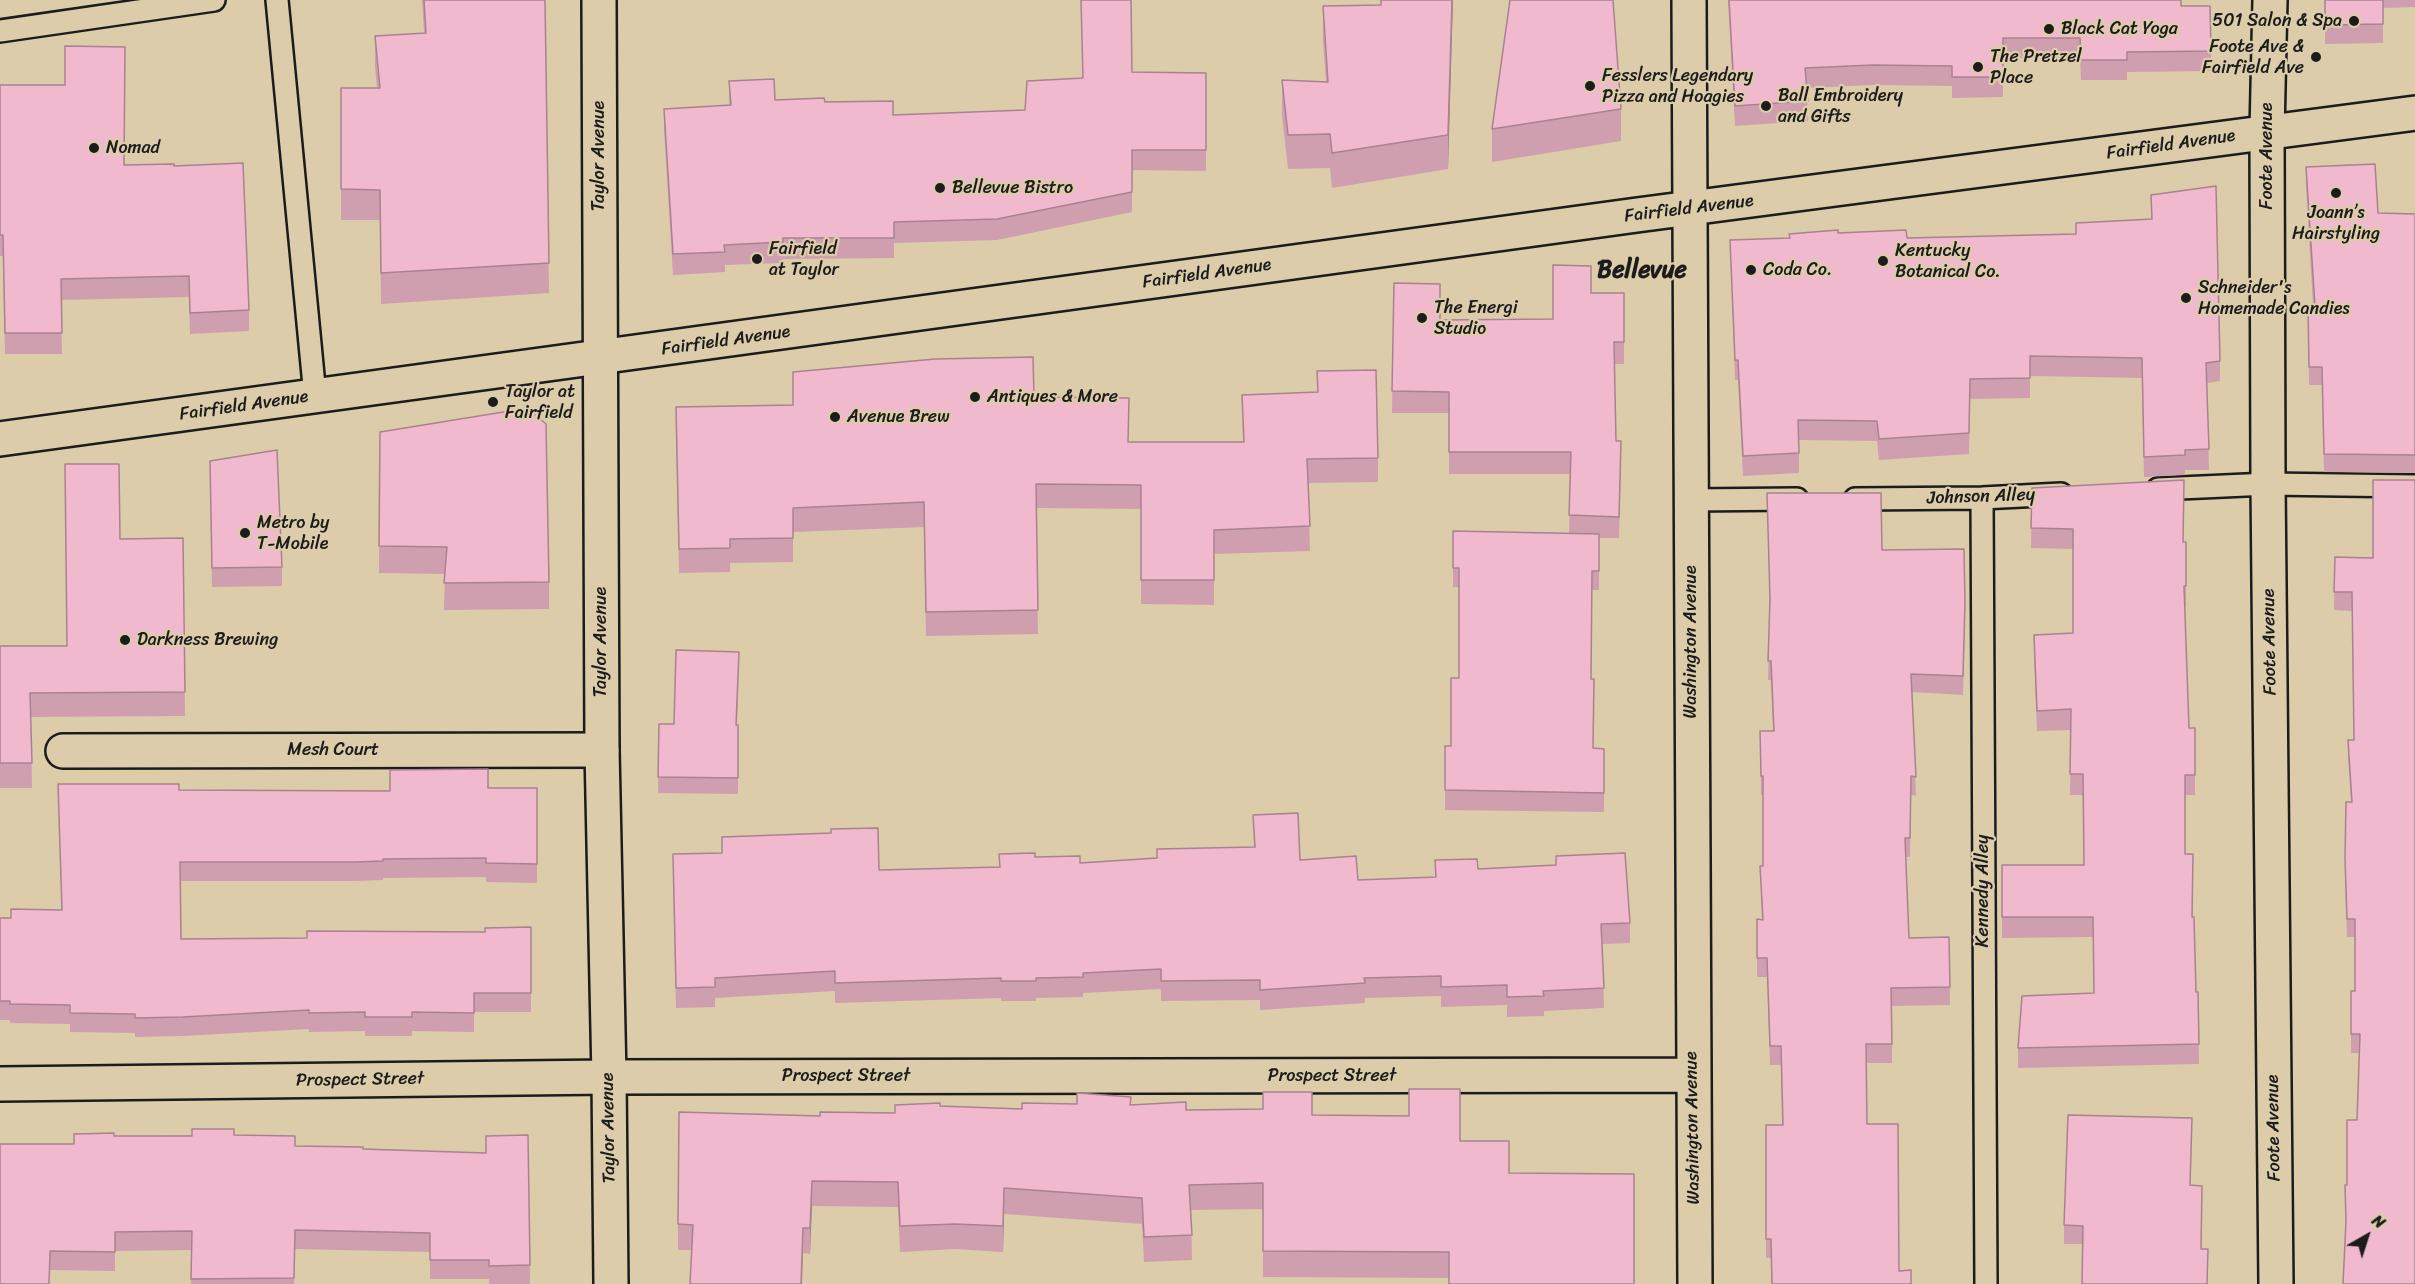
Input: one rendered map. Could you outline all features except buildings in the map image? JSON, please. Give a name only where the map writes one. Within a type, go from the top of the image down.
[{"type":"street","name":"Taylor Avenue","points":[[598,0],[602,750],[611,1284]]},
{"type":"street","name":"Washington Avenue","points":[[1689,0],[1695,1284]]},
{"type":"street","name":"Foote Avenue","points":[[2270,0],[2267,132],[2268,484],[2276,1284]]},
{"type":"street","name":"Fairfield Avenue","points":[[0,440],[1625,217],[2415,112]]},
{"type":"street","name":"Mesh Court","points":[[63,751],[602,750]]},
{"type":"street","name":"Prospect Street","points":[[0,1084],[609,1077],[1693,1075]]},
{"type":"lane","points":[[0,31],[214,0]]},
{"type":"lane","points":[[277,0],[315,396]]},
{"type":"lane","points":[[2137,490],[2268,484],[2415,486]]},
{"type":"lane","name":"Johnson Alley","points":[[1691,500],[1982,498],[2078,493]]},
{"type":"lane","name":"Kennedy Alley","points":[[1982,498],[1986,1284]]},
{"type":"place","name":"501 Salon & Spa","points":[[2354,21]]},
{"type":"place","name":"Black Cat Yoga","points":[[2049,29]]},
{"type":"place","name":"Foote Ave & Fairfield Ave","points":[[2316,57]]},
{"type":"place","name":"The Pretzel Place","points":[[1978,67]]},
{"type":"place","name":"Fesslers Legendary Pizza and Hoagies","points":[[1590,86]]},
{"type":"place","name":"Ball Embroidery and Gifts","points":[[1766,106]]},
{"type":"place","name":"Nomad","points":[[94,148]]},
{"type":"place","name":"Bellevue Bistro","points":[[940,188]]},
{"type":"place","name":"Joann’s Hairstyling","points":[[2336,193]]},
{"type":"place","name":"Fairfield at Taylor","points":[[757,259]]},
{"type":"place","name":"Kentucky Botanical Co.","points":[[1883,261]]},
{"type":"place","name":"Coda Co.","points":[[1751,270]]},
{"type":"place","name":"Schneider's Homemade Candies","points":[[2186,298]]},
{"type":"place","name":"The Energi Studio","points":[[1422,318]]},
{"type":"place","name":"Antiques & More","points":[[975,397]]},
{"type":"place","name":"Taylor at Fairfield","points":[[493,402]]},
{"type":"place","name":"Avenue Brew","points":[[835,417]]},
{"type":"place","name":"Metro by T-Mobile","points":[[245,533]]},
{"type":"place","name":"Darkness Brewing","points":[[125,640]]},
{"type":"district","name":"Bellevue","points":[[1642,271]]}]
